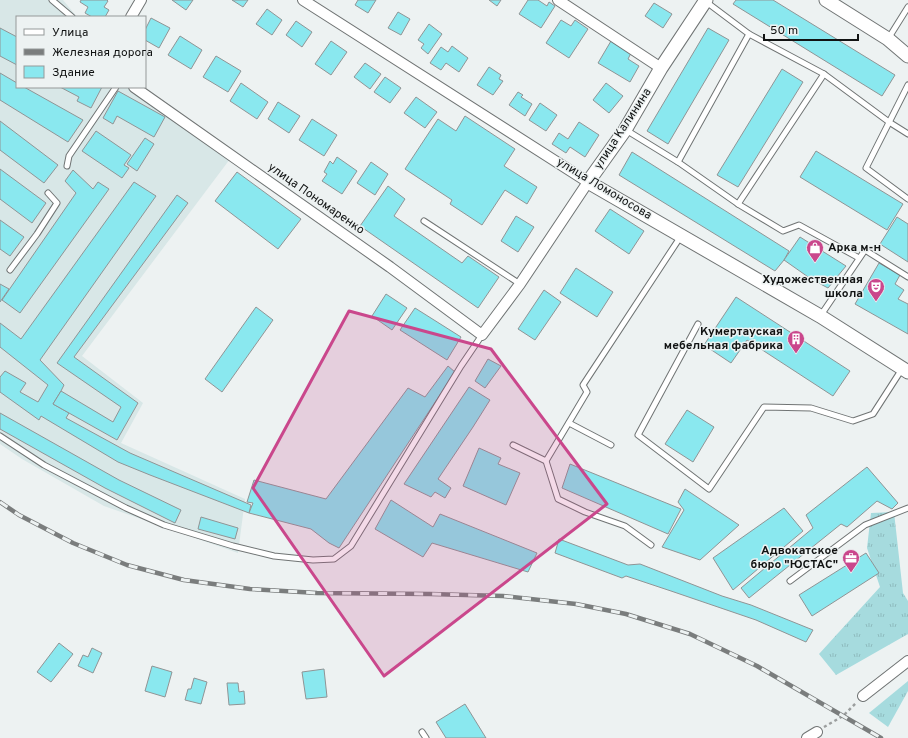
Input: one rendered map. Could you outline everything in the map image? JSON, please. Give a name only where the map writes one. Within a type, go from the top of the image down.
[{"type":"street","points":[[132,16],[140,0]]},
{"type":"street","name":"улица Ломоносова","points":[[303,0],[588,182],[820,316],[905,370]]},
{"type":"street","points":[[558,0],[661,68]]},
{"type":"street","points":[[826,0],[888,39],[908,56]]},
{"type":"street","name":"улица Калинина","points":[[482,334],[520,284],[588,182],[625,130],[661,68],[705,1]]},
{"type":"street","name":"улица Пономаренко","points":[[135,88],[390,267],[482,334]]},
{"type":"street","points":[[863,696],[908,661]]},
{"type":"street","points":[[807,738],[817,732]]},
{"type":"lane","points":[[52,0],[71,16]]},
{"type":"lane","points":[[705,1],[749,34],[824,74],[889,122],[908,134]]},
{"type":"lane","points":[[888,39],[908,7]]},
{"type":"lane","points":[[678,162],[749,34]]},
{"type":"lane","points":[[738,204],[824,74]]},
{"type":"lane","points":[[908,85],[866,168],[908,199]]},
{"type":"lane","points":[[67,166],[69,156],[115,88]]},
{"type":"lane","points":[[625,130],[678,162],[738,204],[783,231],[799,225],[859,258]]},
{"type":"lane","points":[[10,270],[37,234],[57,203],[48,193]]},
{"type":"lane","points":[[424,221],[520,284]]},
{"type":"lane","points":[[546,461],[587,392],[583,385],[682,236]]},
{"type":"lane","points":[[820,316],[865,250],[908,277]]},
{"type":"lane","points":[[698,324],[638,435],[709,489],[764,407],[811,408],[853,421],[873,414],[905,370]]},
{"type":"lane","points":[[0,436],[44,465],[126,508],[164,525],[233,546],[274,556],[313,560],[334,559],[351,546],[482,334]]},
{"type":"lane","points":[[569,423],[611,444]]},
{"type":"lane","points":[[513,445],[546,461],[558,499],[585,512],[625,526],[651,545]]},
{"type":"lane","points":[[790,581],[865,524],[908,508]]},
{"type":"lane","points":[[422,732],[426,738]]},
{"type":"path","points":[[817,732],[843,716],[863,696]]},
{"type":"highlighted area","points":[[349,311],[491,349],[607,504],[384,676],[253,488]]},
{"type":"shaded area","points":[[0,0],[63,0],[76,16],[16,16],[16,88],[131,88],[230,159],[82,356],[143,403],[121,443],[245,499],[238,553],[104,506],[22,459],[0,444]]},
{"type":"green space","points":[[894,512],[903,593],[908,601],[908,634],[836,675],[819,654],[880,587],[867,548],[871,513]]},
{"type":"green space","points":[[908,681],[908,691],[888,727],[869,713]]},
{"type":"building","points":[[81,0],[107,0],[108,1],[104,7],[109,10],[106,16],[90,16],[85,13],[88,7],[80,2]]},
{"type":"building","points":[[172,0],[193,0],[186,10]]},
{"type":"building","points":[[232,0],[248,0],[243,7]]},
{"type":"building","points":[[358,0],[376,0],[368,13],[355,5]]},
{"type":"building","points":[[489,0],[501,0],[497,6]]},
{"type":"building","points":[[528,0],[538,0],[547,6],[549,2],[555,6],[541,28],[519,14]]},
{"type":"building","points":[[736,0],[773,0],[895,75],[882,96],[733,4]]},
{"type":"building","points":[[654,3],[672,14],[663,28],[645,16]]},
{"type":"building","points":[[267,9],[282,20],[272,35],[256,24]]},
{"type":"building","points":[[398,12],[410,19],[401,35],[388,28]]},
{"type":"building","points":[[151,18],[170,28],[159,48],[146,41],[146,28]]},
{"type":"building","points":[[561,20],[571,26],[575,20],[588,29],[569,58],[546,43]]},
{"type":"building","points":[[296,21],[312,32],[302,47],[286,35]]},
{"type":"building","points":[[429,24],[442,34],[428,54],[421,48],[424,44],[418,40]]},
{"type":"building","points":[[0,28],[16,36],[16,64],[0,56]]},
{"type":"building","points":[[708,28],[729,40],[668,144],[647,131]]},
{"type":"building","points":[[180,36],[202,50],[191,69],[168,55]]},
{"type":"building","points":[[331,41],[347,52],[331,75],[315,64]]},
{"type":"building","points":[[611,41],[631,53],[628,59],[639,66],[630,82],[598,63]]},
{"type":"building","points":[[452,46],[468,58],[459,72],[446,63],[441,70],[430,63],[441,47],[448,52]]},
{"type":"building","points":[[216,56],[241,71],[228,92],[203,77]]},
{"type":"building","points":[[365,63],[381,74],[370,89],[354,77]]},
{"type":"building","points":[[489,67],[501,75],[499,79],[503,81],[493,95],[477,85]]},
{"type":"building","points":[[782,69],[803,82],[738,187],[717,175]]},
{"type":"building","points":[[0,73],[16,82],[16,88],[26,88],[83,120],[68,142],[0,100]]},
{"type":"building","points":[[385,77],[401,88],[390,103],[374,92]]},
{"type":"building","points":[[241,83],[268,102],[257,119],[230,101]]},
{"type":"building","points":[[606,83],[623,96],[609,113],[593,100]]},
{"type":"building","points":[[62,88],[101,88],[91,108],[77,101],[79,97]]},
{"type":"building","points":[[118,91],[165,117],[154,137],[117,116],[113,124],[103,118]]},
{"type":"building","points":[[518,92],[523,95],[521,97],[532,104],[525,116],[509,105]]},
{"type":"building","points":[[416,97],[437,112],[425,128],[404,113]]},
{"type":"building","points":[[278,102],[300,116],[289,133],[268,119]]},
{"type":"building","points":[[540,103],[557,115],[546,131],[529,120]]},
{"type":"building","points":[[465,116],[515,149],[504,166],[537,187],[527,204],[505,190],[482,225],[450,204],[452,200],[405,169],[438,119],[456,131]]},
{"type":"building","points":[[312,119],[337,135],[324,156],[299,140]]},
{"type":"building","points":[[0,121],[58,165],[44,183],[0,150]]},
{"type":"building","points":[[579,122],[599,135],[585,157],[570,147],[566,153],[552,144],[559,133],[568,139]]},
{"type":"building","points":[[96,131],[131,155],[124,165],[129,168],[122,178],[82,151]]},
{"type":"building","points":[[145,138],[154,144],[137,171],[127,164]]},
{"type":"building","points":[[816,151],[903,204],[887,230],[800,177]]},
{"type":"building","points":[[632,152],[789,251],[784,260],[775,271],[619,175]]},
{"type":"building","points":[[337,157],[357,171],[342,194],[322,181],[327,174],[324,172],[330,161],[333,164]]},
{"type":"building","points":[[371,162],[388,174],[375,195],[357,183]]},
{"type":"building","points":[[0,169],[46,203],[32,223],[0,199]]},
{"type":"building","points":[[73,170],[93,189],[98,182],[109,189],[20,313],[2,300],[76,193],[65,181]]},
{"type":"building","points":[[237,172],[301,219],[278,249],[215,201]]},
{"type":"building","points":[[134,182],[156,196],[40,360],[64,385],[53,404],[69,413],[66,418],[130,453],[251,505],[249,513],[118,462],[41,416],[39,420],[0,392],[0,377],[5,371],[26,383],[20,392],[38,402],[48,385],[0,347],[0,323],[21,339]]},
{"type":"building","points":[[388,186],[405,199],[394,216],[462,263],[468,256],[499,277],[478,308],[360,226]]},
{"type":"building","points":[[177,195],[188,203],[74,357],[138,403],[117,440],[53,404],[61,391],[113,422],[121,407],[57,363]]},
{"type":"building","points":[[610,209],[644,231],[629,254],[595,231]]},
{"type":"building","points":[[516,216],[534,227],[518,252],[501,241]]},
{"type":"building","points":[[897,217],[908,224],[908,262],[880,244]]},
{"type":"building","points":[[0,220],[24,237],[10,256],[0,249]]},
{"type":"building","name":"Арка м-н","points":[[800,237],[846,266],[828,288],[811,279],[784,260]]},
{"type":"building","name":"Художественная школа","points":[[879,263],[900,275],[895,284],[904,290],[898,299],[908,304],[908,334],[855,304]]},
{"type":"building","points":[[576,268],[613,292],[597,317],[560,293]]},
{"type":"building","points":[[0,284],[9,289],[0,302]]},
{"type":"building","points":[[544,290],[561,302],[535,340],[518,329]]},
{"type":"building","points":[[386,294],[407,308],[392,330],[372,316]]},
{"type":"building","name":"Кумертауская мебельная фабрика","points":[[736,297],[850,371],[833,396],[747,340],[731,363],[704,345]]},
{"type":"building","points":[[256,307],[273,320],[222,392],[205,379]]},
{"type":"building","points":[[415,308],[461,337],[447,360],[400,330]]},
{"type":"building","points":[[488,359],[501,366],[485,388],[475,381]]},
{"type":"building","points":[[448,366],[455,372],[339,548],[329,543],[311,529],[249,513],[253,503],[247,502],[254,480],[326,499],[408,388],[425,397]]},
{"type":"building","points":[[469,387],[490,400],[438,479],[451,488],[445,498],[435,492],[431,497],[404,484]]},
{"type":"building","points":[[687,410],[714,427],[693,462],[665,444]]},
{"type":"building","points":[[0,413],[119,480],[181,510],[175,523],[105,488],[0,429]]},
{"type":"building","points":[[479,448],[501,458],[498,464],[520,473],[506,505],[463,486]]},
{"type":"building","points":[[570,464],[681,509],[668,534],[562,488]]},
{"type":"building","points":[[867,467],[898,503],[892,509],[877,501],[847,527],[841,524],[749,598],[741,588],[813,528],[806,515]]},
{"type":"building","points":[[685,489],[739,525],[700,560],[662,547],[684,510],[678,502]]},
{"type":"building","points":[[391,500],[433,527],[440,514],[537,553],[528,572],[432,543],[423,557],[375,529]]},
{"type":"building","points":[[784,508],[803,531],[733,590],[713,558]]},
{"type":"building","points":[[201,517],[238,528],[235,539],[198,529]]},
{"type":"building","points":[[559,539],[628,565],[640,564],[722,596],[751,605],[813,630],[806,642],[756,620],[626,576],[622,578],[555,553]]},
{"type":"building","points":[[866,553],[879,573],[812,616],[799,595]]},
{"type":"building","points":[[59,643],[73,654],[51,682],[37,672]]},
{"type":"building","points":[[92,648],[102,653],[93,673],[78,666],[83,655],[88,657]]},
{"type":"building","points":[[152,666],[172,672],[165,697],[145,691]]},
{"type":"building","points":[[324,669],[327,697],[306,699],[302,672]]},
{"type":"building","points":[[194,678],[207,682],[201,704],[185,700],[188,689],[191,689]]},
{"type":"building","points":[[227,683],[238,683],[239,692],[244,691],[245,704],[229,705]]},
{"type":"building","points":[[465,704],[486,738],[446,738],[436,722]]},
{"type":"railway","points":[[0,502],[19,515],[73,543],[127,565],[184,580],[250,589],[317,593],[503,596],[576,604],[626,614],[690,634],[757,666],[881,738]]},
{"type":"place","name":"Арка м-н","points":[[815,263]]},
{"type":"place","name":"Художественная школа","points":[[876,302]]},
{"type":"place","name":"Кумертауская мебельная фабрика","points":[[796,354]]},
{"type":"place","name":"Адвокатское бюро \"ЮСТАС\"","points":[[851,573]]}]
